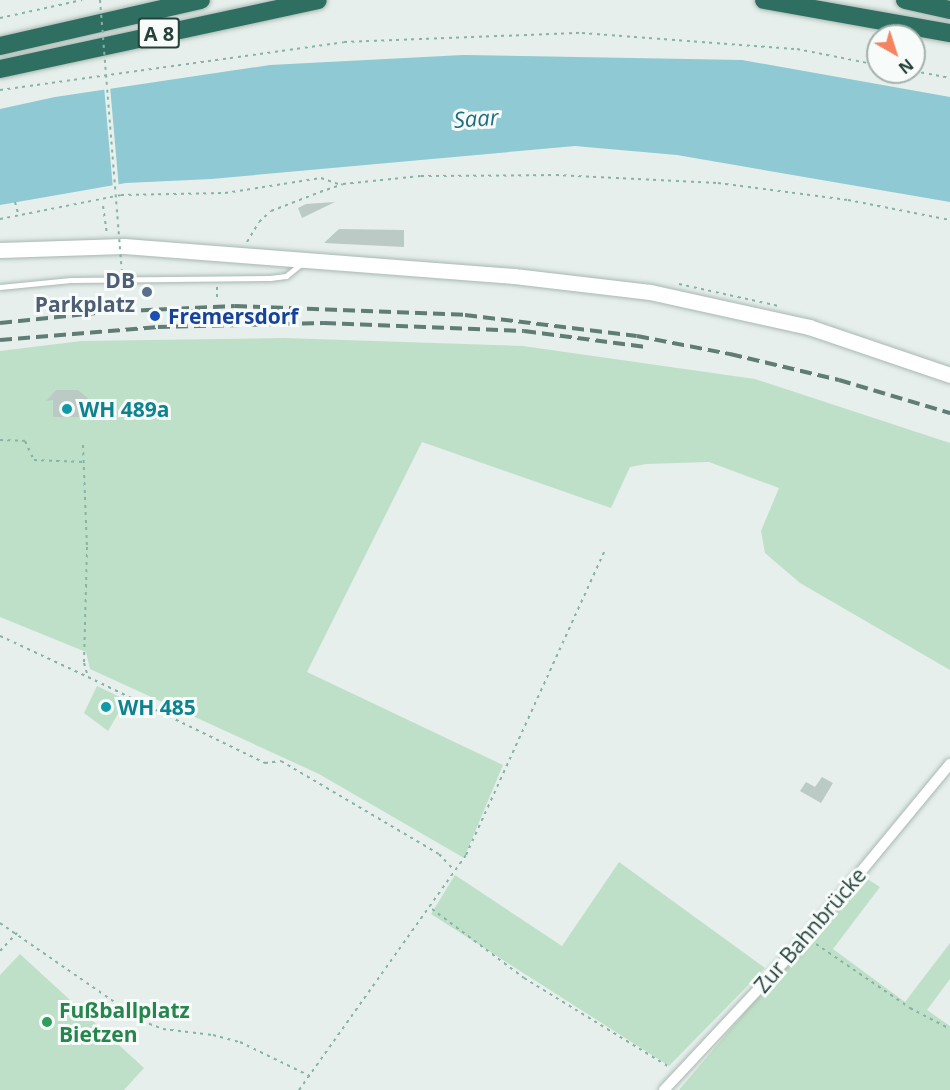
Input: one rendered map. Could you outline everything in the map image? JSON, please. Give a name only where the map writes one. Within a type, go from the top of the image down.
[{"type":"highway","name":"A 8","points":[[0,46],[201,0]]},
{"type":"highway","name":"A 8","points":[[0,69],[318,0]]},
{"type":"highway","points":[[764,0],[950,33]]},
{"type":"highway","points":[[905,0],[950,10]]},
{"type":"main road","points":[[0,250],[124,246],[650,292],[808,327],[950,375]]},
{"type":"street","name":"Zur Bahnbrücke","points":[[664,1090],[806,938],[950,764]]},
{"type":"lane","points":[[0,287],[71,280],[286,276],[304,260]]},
{"type":"path","points":[[0,18],[82,0]]},
{"type":"path","points":[[100,0],[122,272]]},
{"type":"path","points":[[0,90],[344,42],[582,33],[797,49],[866,63]]},
{"type":"path","points":[[926,73],[950,78]]},
{"type":"path","points":[[242,256],[253,230],[271,212],[341,185],[421,176],[641,177],[848,200],[950,220]]},
{"type":"path","points":[[0,219],[82,200],[121,195],[225,193],[321,178],[341,185]]},
{"type":"path","points":[[15,202],[18,213]]},
{"type":"path","points":[[103,206],[108,237]]},
{"type":"path","points":[[116,255],[127,255]]},
{"type":"path","points":[[217,279],[217,300]]},
{"type":"path","points":[[192,309],[192,321]]},
{"type":"path","points":[[191,316],[215,316]]},
{"type":"path","points":[[0,440],[25,441],[34,460],[84,462]]},
{"type":"path","points":[[83,445],[84,663],[88,677]]},
{"type":"path","points":[[299,1090],[431,909],[454,870],[466,855],[604,552]]},
{"type":"path","points":[[0,636],[265,763],[281,761],[439,854],[454,870]]},
{"type":"path","points":[[431,909],[436,916],[524,978],[679,1073]]},
{"type":"path","points":[[0,923],[142,1021],[163,1029],[213,1035],[240,1042],[310,1076]]},
{"type":"path","points":[[0,951],[16,933]]},
{"type":"path","points":[[806,938],[910,1008],[950,1029]]},
{"type":"green space","points":[[284,338],[523,346],[755,379],[950,443],[950,670],[800,583],[765,553],[761,531],[779,488],[709,462],[646,464],[630,467],[611,508],[422,442],[307,672],[503,765],[464,858],[319,774],[90,669],[86,652],[0,617],[0,351],[81,341]]},
{"type":"green space","points":[[97,686],[126,700],[108,731],[84,713]]},
{"type":"green space","points":[[619,862],[765,968],[669,1066],[431,914],[455,875],[562,946]]},
{"type":"green space","points":[[861,875],[880,887],[833,949],[905,1002],[950,943],[950,979],[927,1010],[950,1026],[950,1090],[679,1090]]},
{"type":"green space","name":"Fußballplatz Bietzen","points":[[20,954],[144,1068],[124,1090],[0,1090],[0,975]]},
{"type":"water","name":"Saar","points":[[463,55],[742,60],[866,82],[866,84],[950,97],[950,202],[677,155],[575,146],[211,179],[126,183],[0,205],[0,109],[55,97],[270,65]]},
{"type":"pier","points":[[110,86],[119,187],[113,187],[104,87]]},
{"type":"building","points":[[335,202],[302,218],[298,208],[306,204]]},
{"type":"building","points":[[339,229],[404,230],[404,247],[324,243]]},
{"type":"building","name":"WH 489a","points":[[56,390],[78,390],[90,400],[81,400],[81,417],[53,417],[53,400],[46,401]]},
{"type":"building","points":[[822,777],[833,783],[821,803],[800,791],[806,782],[815,787]]},
{"type":"railway","points":[[0,323],[105,312],[235,306],[465,315],[637,336],[730,354],[839,380],[950,413]]},
{"type":"railway","points":[[0,340],[158,327],[324,323],[524,331],[646,347]]},
{"type":"place","name":"DB Parkplatz","points":[[147,292]]},
{"type":"place","name":"Fremersdorf","points":[[155,316]]},
{"type":"place","name":"WH 489a","points":[[67,409]]},
{"type":"place","name":"WH 485","points":[[106,707]]},
{"type":"place","name":"Fußballplatz Bietzen","points":[[47,1022]]}]
